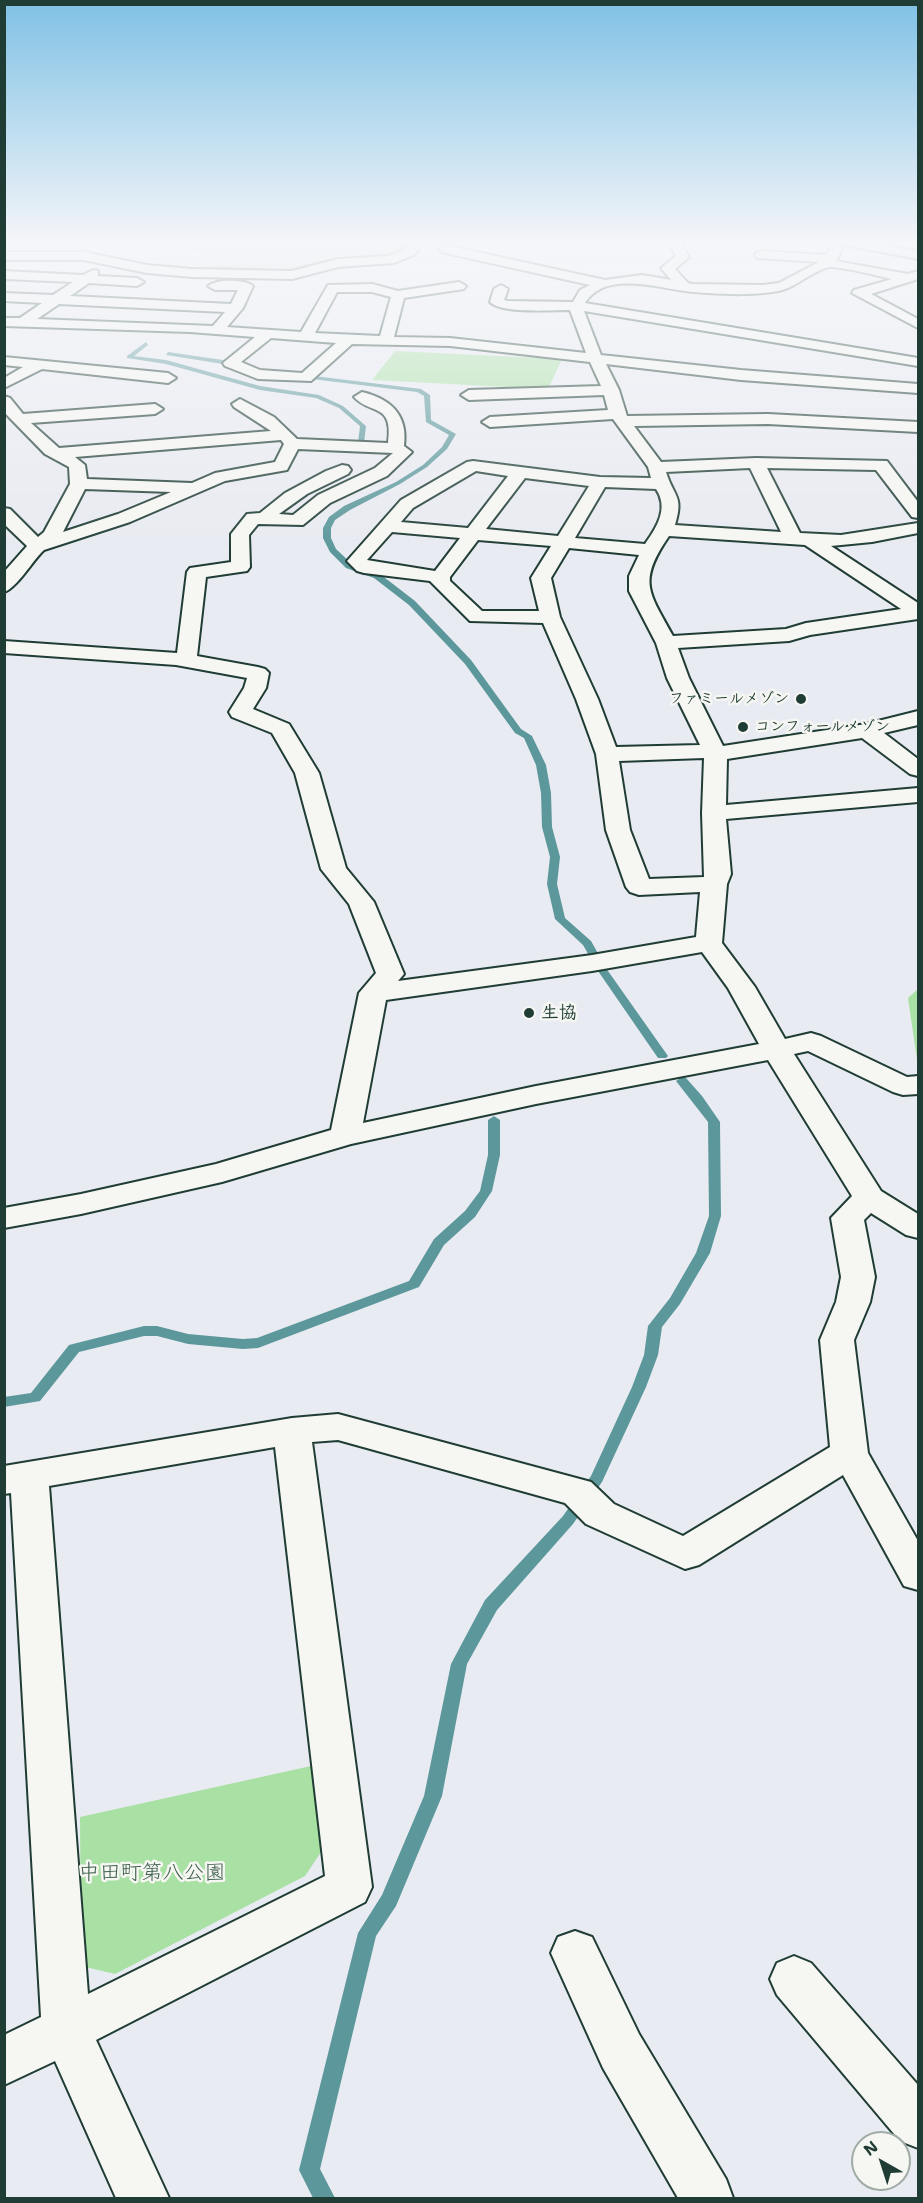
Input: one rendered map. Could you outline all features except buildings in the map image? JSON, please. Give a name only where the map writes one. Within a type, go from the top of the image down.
[{"type":"street","points":[[254,345],[230,363],[258,374],[306,378],[343,345]]},
{"type":"street","points":[[477,345],[686,369],[918,388]]},
{"type":"street","points":[[589,345],[611,390],[620,418],[659,476],[670,497],[671,509],[664,530],[650,550],[639,576],[639,591],[666,643],[678,678],[714,747],[714,813],[718,874],[714,884],[709,943],[741,987],[776,1049],[869,1198],[918,1228]]},
{"type":"street","points":[[686,369],[710,345]]},
{"type":"street","points":[[780,345],[824,357],[918,362]]},
{"type":"street","points":[[902,360],[918,354]]},
{"type":"street","points":[[812,380],[824,357]]},
{"type":"street","points":[[4,361],[168,378]]},
{"type":"street","points":[[4,384],[40,364]]},
{"type":"street","points":[[469,395],[611,390]]},
{"type":"street","points":[[362,397],[382,403],[392,413],[398,436],[395,448]]},
{"type":"street","points":[[4,401],[25,426],[51,450],[77,465],[79,484],[52,536],[27,555],[4,586]]},
{"type":"street","points":[[240,404],[268,420],[289,440]]},
{"type":"street","points":[[21,419],[155,409]]},
{"type":"street","points":[[490,422],[620,418],[768,419],[918,427]]},
{"type":"street","points":[[58,453],[289,440],[395,448],[404,452],[381,472],[324,499],[297,521],[261,514]]},
{"type":"street","points":[[39,546],[124,518],[221,477],[281,466],[289,440]]},
{"type":"street","points":[[186,660],[197,572],[240,567],[240,534],[261,514],[314,482],[342,470],[357,459],[364,445]]},
{"type":"street","points":[[756,464],[803,540],[918,613]]},
{"type":"street","points":[[440,577],[364,567],[356,561],[407,504],[473,466],[600,482],[756,464],[881,465],[918,513]]},
{"type":"street","points":[[520,472],[440,577],[440,582],[477,617],[550,616]]},
{"type":"street","points":[[600,482],[561,542],[541,578],[550,616],[587,699],[607,754],[618,830],[639,887],[714,884]]},
{"type":"street","points":[[79,484],[196,487]]},
{"type":"street","points":[[4,513],[26,537],[39,546]]},
{"type":"street","points":[[388,526],[650,550]]},
{"type":"street","points":[[664,530],[845,541],[918,528]]},
{"type":"street","points":[[4,598],[8,602],[4,608]]},
{"type":"street","points":[[666,643],[789,635],[806,629],[918,613]]},
{"type":"street","points":[[4,646],[186,660],[258,673],[259,679],[254,691],[240,712],[280,729],[307,773],[334,869],[361,902],[390,974],[373,993],[345,1136]]},
{"type":"street","points":[[607,754],[715,753],[866,731],[918,718]]},
{"type":"street","points":[[866,731],[918,769]]},
{"type":"street","points":[[714,813],[918,795]]},
{"type":"street","points":[[373,993],[602,961],[709,943]]},
{"type":"street","points":[[4,1218],[81,1204],[222,1172],[345,1136],[536,1095],[811,1042],[903,1086],[918,1085]]},
{"type":"street","points":[[869,1198],[847,1218],[858,1277],[853,1302],[837,1340],[849,1454],[918,1575]]},
{"type":"street","points":[[144,2199],[66,2030],[17,1478],[292,1431],[338,1427],[578,1492],[600,1514],[685,1554],[849,1454]]},
{"type":"street","points":[[4,2061],[349,1887],[292,1431]]},
{"type":"street","points":[[575,1953],[621,2051],[707,2199]]},
{"type":"street","points":[[794,1979],[918,2122]]},
{"type":"green space","points":[[395,351],[562,359],[548,389],[372,380]]},
{"type":"green space","points":[[918,989],[918,1067],[908,998]]},
{"type":"green space","name":"中田町第八公園","points":[[311,1766],[323,1849],[305,1876],[115,1974],[81,1966],[80,1817]]},
{"type":"waterway","points":[[145,345],[129,357],[166,362],[260,388],[317,396],[341,407],[363,426],[361,443]]},
{"type":"waterway","points":[[168,354],[223,362]]},
{"type":"waterway","points":[[314,378],[419,390],[427,395],[428,421],[453,434],[445,448],[425,466],[398,483],[347,508],[332,519],[327,528],[327,538],[333,550],[349,566],[377,576],[412,603],[468,662],[518,731],[528,736],[541,765],[546,793],[547,827],[555,857],[552,884],[560,919],[587,943],[603,971],[662,1056]]},
{"type":"waterway","points":[[324,2198],[309,2170],[367,1933],[389,1900],[433,1796],[459,1664],[491,1605],[568,1520],[597,1478],[639,1387],[651,1355],[655,1326],[675,1301],[703,1253],[715,1216],[714,1122],[682,1081]]},
{"type":"waterway","points":[[4,1402],[35,1397],[74,1348],[144,1331],[157,1331],[188,1339],[243,1344],[258,1343],[414,1284],[439,1242],[470,1214],[486,1191],[494,1155],[494,1120]]},
{"type":"place","name":"ファミールメゾン","points":[[801,699]]},
{"type":"place","name":"コンフォールメゾン","points":[[743,727]]},
{"type":"place","name":"生協","points":[[529,1013]]}]
